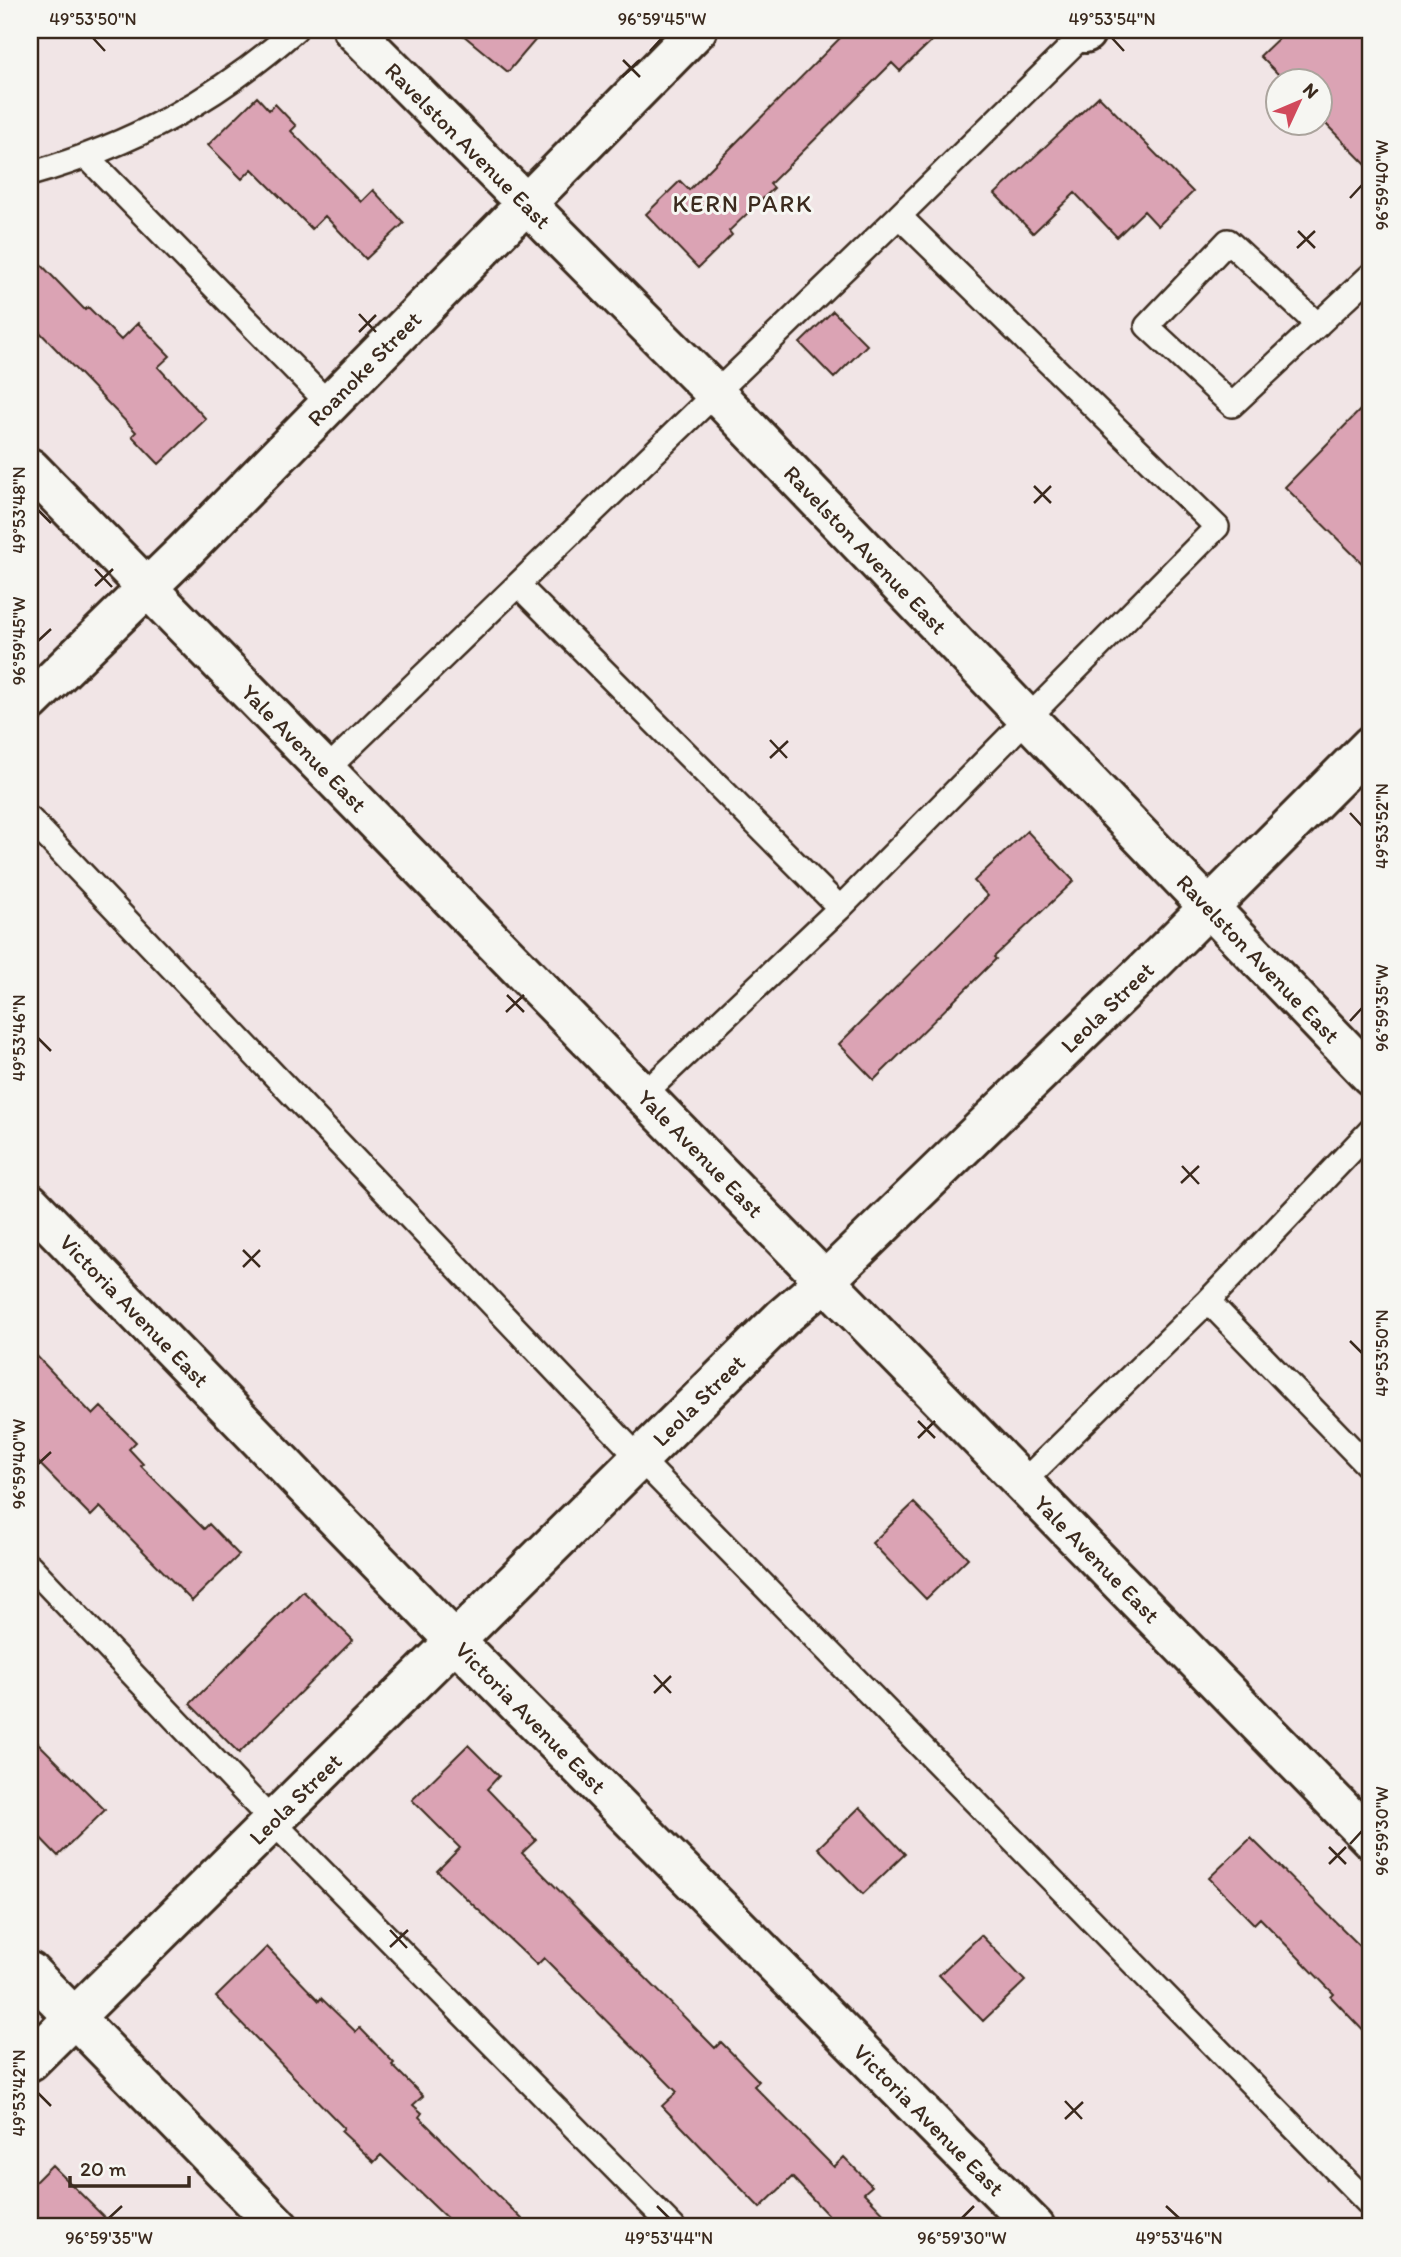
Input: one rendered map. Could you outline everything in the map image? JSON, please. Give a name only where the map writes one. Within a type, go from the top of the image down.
[{"type":"street","name":"Ravelston Avenue East","points":[[353,30],[716,394],[1371,1076]]},
{"type":"street","name":"Roanoke Street","points":[[30,702],[329,404],[688,35]]},
{"type":"street","name":"Yale Avenue East","points":[[30,468],[643,1096],[881,1335],[1371,1839]]},
{"type":"street","name":"Leola Street","points":[[30,2062],[782,1318],[825,1281],[1209,907],[1371,745]]},
{"type":"street","name":"Victoria Avenue East","points":[[30,1203],[455,1641],[1035,2227]]},
{"type":"street","points":[[30,1972],[279,2227]]},
{"type":"lane","points":[[30,174],[88,158],[181,113],[248,71],[295,30]]},
{"type":"lane","points":[[326,770],[899,216],[1083,32]]},
{"type":"lane","points":[[88,158],[329,404]]},
{"type":"lane","points":[[643,1096],[840,908],[1217,527],[899,216]]},
{"type":"lane","points":[[1318,325],[1228,241],[1147,326],[1232,405],[1318,325],[1371,275]]},
{"type":"lane","points":[[519,586],[840,908]]},
{"type":"lane","points":[[30,819],[640,1459],[1371,2206]]},
{"type":"lane","points":[[1022,1483],[1208,1301],[1371,1130]]},
{"type":"lane","points":[[1208,1301],[1371,1469]]},
{"type":"lane","points":[[30,1566],[272,1822],[673,2227]]},
{"type":"building","points":[[457,30],[544,30],[508,72]]},
{"type":"building","points":[[848,30],[943,30],[900,71],[892,63],[770,184],[774,188],[729,231],[732,235],[698,268],[646,214],[680,181],[689,190]]},
{"type":"building","points":[[1287,30],[1371,30],[1371,170],[1334,132],[1334,66],[1270,66],[1260,56]]},
{"type":"building","points":[[1099,96],[1193,192],[1158,226],[1144,211],[1117,237],[1075,193],[1033,233],[995,194]]},
{"type":"building","points":[[257,97],[269,110],[275,104],[296,126],[291,131],[361,202],[373,190],[404,223],[366,259],[325,216],[312,229],[252,169],[242,179],[208,145]]},
{"type":"building","points":[[30,253],[85,310],[88,307],[121,340],[138,323],[170,356],[158,367],[206,419],[159,464],[132,436],[136,432],[30,322]]},
{"type":"building","points":[[833,311],[867,345],[834,378],[800,343]]},
{"type":"building","points":[[1371,399],[1371,572],[1285,487]]},
{"type":"building","points":[[1027,831],[1074,881],[994,957],[996,959],[874,1080],[839,1044],[988,896],[974,881]]},
{"type":"building","points":[[30,1349],[93,1415],[101,1407],[136,1442],[129,1449],[143,1464],[141,1466],[204,1529],[209,1524],[239,1555],[192,1601],[100,1507],[91,1516],[30,1454]]},
{"type":"building","points":[[914,1503],[968,1558],[926,1599],[872,1543]]},
{"type":"building","points":[[303,1591],[353,1640],[239,1753],[190,1704]]},
{"type":"building","points":[[30,1735],[105,1810],[58,1856],[30,1827]]},
{"type":"building","points":[[468,1745],[499,1776],[487,1789],[536,1840],[522,1853],[715,2048],[721,2042],[759,2081],[754,2086],[834,2167],[844,2157],[872,2186],[864,2193],[897,2227],[839,2227],[792,2177],[760,2208],[662,2106],[677,2092],[544,1958],[537,1965],[437,1871],[460,1848],[412,1800]]},
{"type":"building","points":[[860,1807],[905,1854],[863,1894],[818,1848]]},
{"type":"building","points":[[1251,1838],[1371,1957],[1371,2039],[1331,1997],[1334,1994],[1260,1918],[1254,1924],[1209,1878]]},
{"type":"building","points":[[981,1935],[1025,1981],[983,2021],[939,1975]]},
{"type":"building","points":[[267,1947],[319,2001],[321,1998],[356,2032],[360,2028],[394,2063],[392,2065],[423,2096],[413,2105],[422,2113],[419,2117],[530,2227],[456,2227],[381,2155],[374,2162],[341,2131],[344,2128],[216,1997]]},
{"type":"building","points":[[52,2165],[114,2227],[30,2227],[30,2187]]},
{"type":"district","name":"KERN PARK","points":[[743,204]]}]
